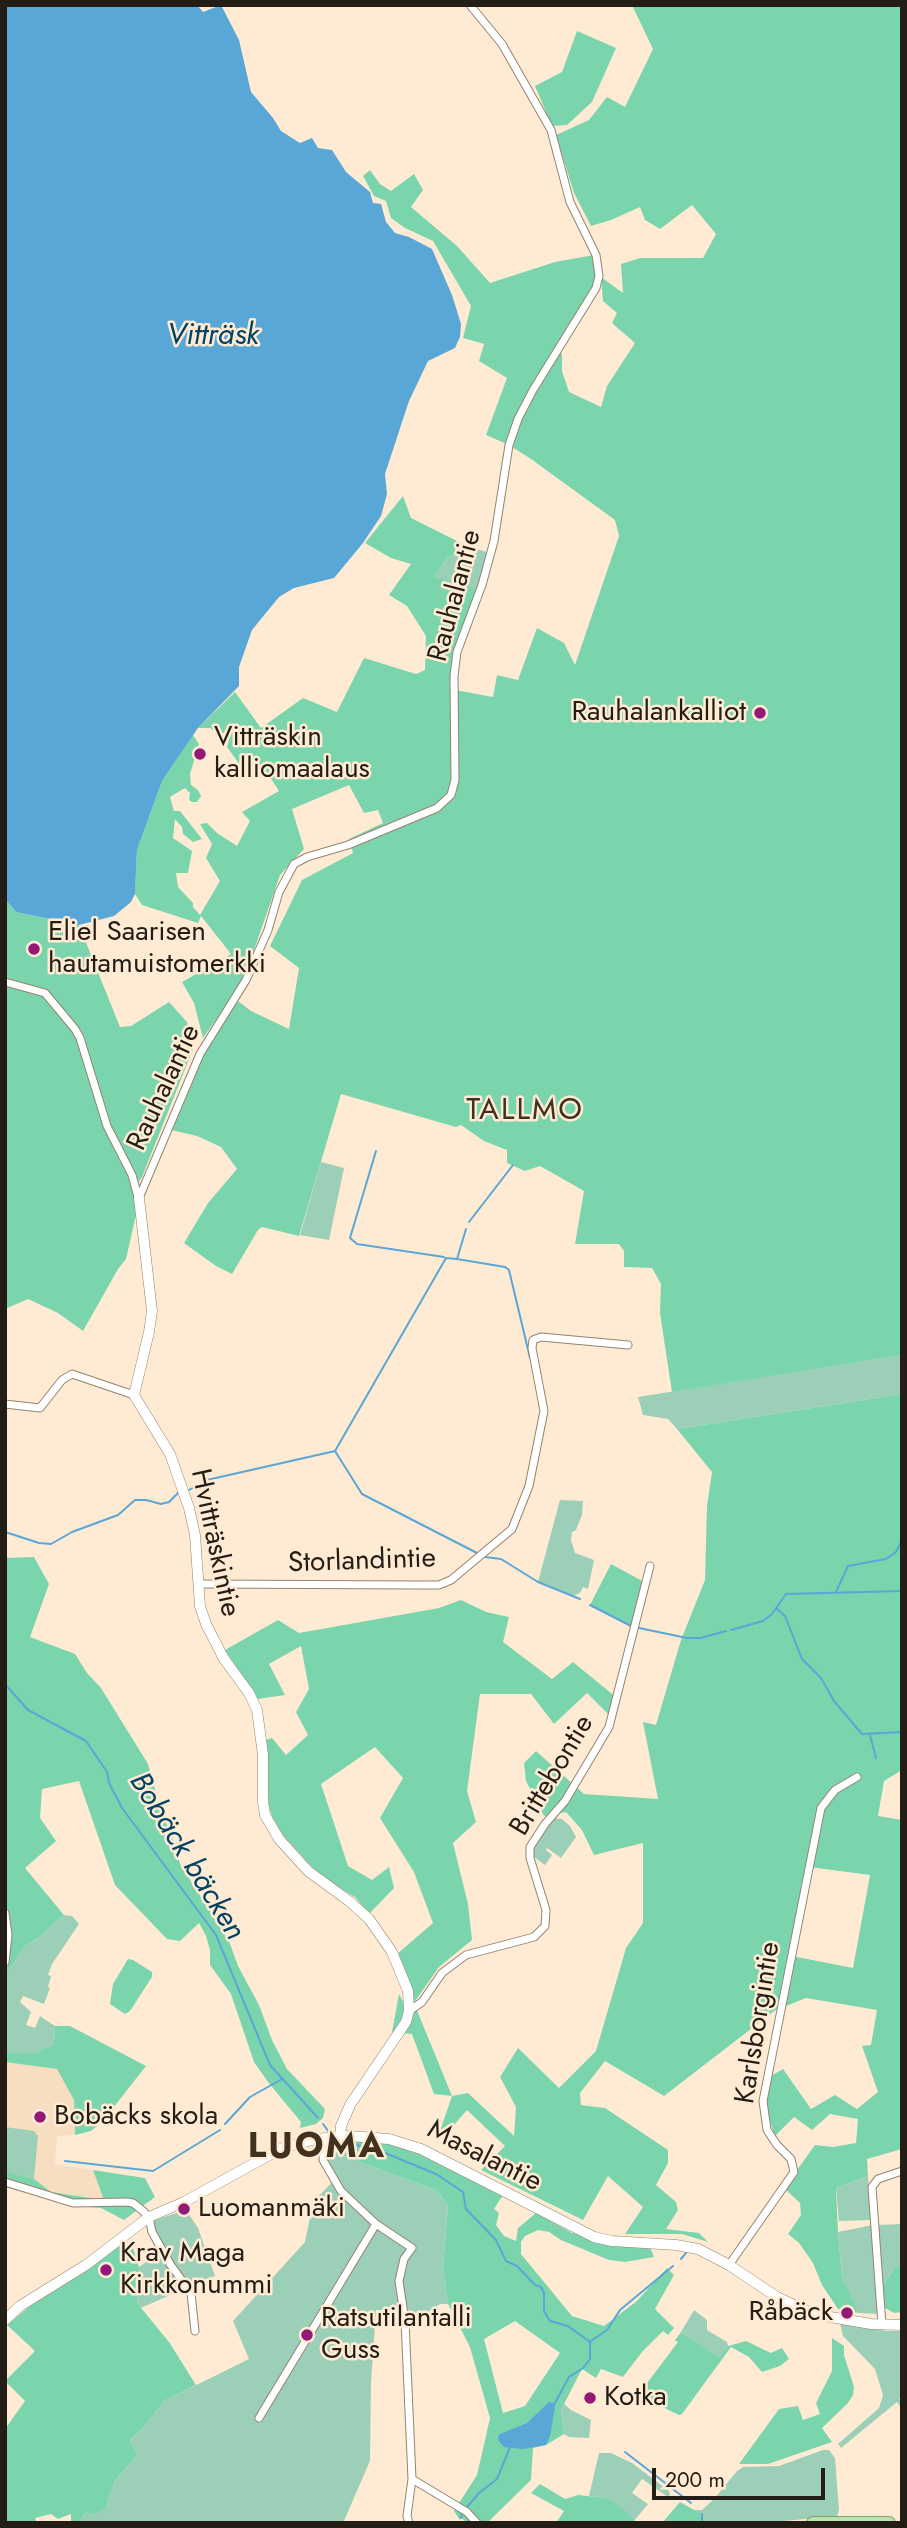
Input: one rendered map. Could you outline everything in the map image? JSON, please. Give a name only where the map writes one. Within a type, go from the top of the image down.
[{"type":"highway","points":[[813,2523],[890,2523]]},
{"type":"street","name":"Rauhalantie","points":[[139,1198],[200,1054],[246,980],[268,930],[282,884],[294,864],[307,857],[348,845],[437,807],[451,795],[455,780],[454,676],[457,652],[482,585],[494,541],[509,445],[518,419],[533,390],[596,288],[599,276],[596,256],[570,202],[551,130],[491,27],[470,5]]},
{"type":"street","points":[[5,982],[46,993],[80,1038],[107,1126],[132,1175],[139,1198],[152,1311],[134,1395],[72,1374],[62,1380],[40,1408],[5,1404]]},
{"type":"street","name":"Storlandintie","points":[[198,1584],[422,1586],[439,1585],[451,1580],[512,1529],[529,1486],[544,1411],[532,1348],[533,1340],[541,1337],[628,1345]]},
{"type":"street","name":"Hvitträskintie","points":[[134,1395],[170,1454],[186,1499],[195,1535],[200,1606],[215,1643],[249,1693],[257,1710],[263,1755],[263,1802],[271,1826],[308,1871],[369,1919],[400,1965],[408,1991],[409,2011]]},
{"type":"street","name":"Brittebontie","points":[[409,2011],[422,2002],[442,1973],[466,1955],[534,1937],[545,1926],[546,1910],[530,1857],[530,1847],[565,1801],[609,1727],[650,1566]]},
{"type":"street","name":"Karlsborgintie","points":[[729,2264],[794,2172],[791,2159],[776,2145],[767,2130],[763,2101],[821,1808],[835,1790],[857,1777]]},
{"type":"street","points":[[5,1913],[8,1935],[5,1962]]},
{"type":"street","points":[[340,2136],[341,2126],[350,2105],[399,2035],[409,2011]]},
{"type":"street","name":"Masalantie","points":[[5,2320],[20,2306],[89,2263],[149,2217],[184,2202],[282,2148],[324,2138],[368,2136],[412,2145],[594,2237],[698,2249],[729,2264],[777,2297],[813,2314],[882,2325],[902,2325]]},
{"type":"street","points":[[324,2138],[323,2160],[341,2191],[376,2224],[412,2248],[404,2259],[399,2281],[405,2322],[412,2479],[407,2515],[409,2523]]},
{"type":"street","points":[[882,2325],[872,2187],[878,2179],[902,2171]]},
{"type":"street","points":[[5,2182],[73,2203],[133,2203],[149,2217],[152,2232],[191,2293],[195,2331]]},
{"type":"street","points":[[259,2418],[376,2224]]},
{"type":"street","points":[[412,2479],[467,2512],[477,2523]]},
{"type":"shaded area","name":"Bobäcks skola","points":[[5,2062],[57,2068],[74,2100],[75,2135],[57,2136],[55,2164],[93,2170],[105,2200],[51,2192],[34,2179],[5,2171]]},
{"type":"green space","points":[[632,5],[902,5],[902,1355],[672,1392],[660,1313],[661,1284],[652,1268],[624,1267],[624,1251],[619,1244],[575,1244],[584,1191],[540,1166],[525,1171],[507,1163],[507,1150],[484,1141],[461,1125],[456,1127],[341,1094],[299,1236],[262,1227],[232,1274],[184,1243],[208,1203],[237,1169],[221,1147],[197,1136],[171,1130],[206,1048],[238,1001],[251,1011],[289,1029],[299,968],[270,946],[302,880],[353,853],[349,839],[383,823],[378,810],[364,813],[349,785],[292,809],[304,849],[280,875],[244,979],[203,1038],[194,1003],[182,982],[231,954],[201,916],[198,923],[142,905],[135,894],[137,850],[162,781],[193,735],[199,744],[190,774],[191,785],[201,796],[197,802],[192,802],[189,800],[190,793],[185,788],[170,797],[174,811],[180,811],[202,839],[193,842],[183,834],[182,827],[175,819],[173,838],[192,851],[188,873],[176,873],[178,887],[200,915],[220,881],[206,858],[212,844],[200,824],[207,823],[237,846],[250,821],[242,812],[279,791],[266,771],[256,765],[240,765],[227,747],[231,732],[218,734],[210,728],[198,728],[235,692],[261,728],[303,698],[337,712],[364,658],[416,674],[425,670],[426,636],[407,606],[389,595],[411,564],[391,558],[365,543],[403,496],[411,518],[469,547],[447,558],[434,577],[468,586],[477,592],[457,652],[455,690],[493,697],[497,675],[518,680],[537,628],[564,643],[575,665],[619,536],[615,520],[531,459],[486,435],[507,378],[479,361],[484,344],[463,338],[471,306],[433,241],[391,218],[386,201],[374,196],[363,176],[370,170],[380,184],[391,191],[414,174],[423,190],[411,207],[457,246],[490,283],[555,262],[594,255],[597,276],[594,288],[557,350],[562,354],[562,371],[569,392],[601,407],[607,386],[635,343],[612,323],[617,313],[603,301],[601,277],[623,293],[621,264],[640,258],[703,258],[716,234],[692,205],[660,229],[645,220],[640,207],[591,226],[574,193],[556,135],[589,120],[607,97],[625,107],[653,49]]},
{"type":"green space","points":[[577,31],[616,48],[592,102],[567,125],[552,126],[535,86],[562,72]]},
{"type":"green space","points":[[469,547],[487,552],[477,592],[434,577],[447,558]]},
{"type":"green space","points":[[5,899],[16,912],[79,925],[120,1027],[131,1026],[169,1002],[187,1022],[193,1049],[142,1177],[133,1189],[136,1215],[126,1259],[83,1331],[58,1313],[28,1299],[5,1309]]},
{"type":"green space","points":[[321,1162],[344,1168],[329,1240],[300,1235]]},
{"type":"green space","points":[[902,1355],[902,1394],[677,1429],[668,1419],[643,1415],[638,1397]]},
{"type":"green space","points":[[902,1394],[902,1770],[884,1781],[878,1816],[902,1820],[902,2149],[867,2159],[868,2176],[836,2188],[842,2277],[859,2313],[838,2309],[822,2285],[813,2263],[799,2243],[788,2234],[801,2215],[800,2203],[784,2188],[815,2145],[833,2147],[856,2143],[858,2119],[830,2114],[812,2130],[794,2117],[775,2136],[766,2110],[769,2077],[783,2069],[811,2109],[835,2095],[857,2109],[878,2092],[862,2046],[871,2045],[877,2010],[806,1998],[782,2005],[664,2096],[605,2061],[580,2093],[581,2105],[605,2108],[668,2150],[668,2163],[656,2185],[676,2202],[678,2210],[666,2229],[699,2233],[708,2242],[682,2234],[625,2234],[643,2207],[608,2176],[583,2220],[481,2170],[505,2146],[467,2110],[448,2132],[439,2134],[452,2096],[468,2093],[514,2136],[516,2107],[500,2077],[518,2048],[559,2088],[596,2051],[626,1948],[643,1923],[643,1843],[594,1855],[582,1830],[566,1812],[544,1816],[526,1781],[524,1763],[536,1751],[584,1794],[658,1799],[643,1722],[656,1725],[681,1640],[705,1580],[707,1506],[712,1472],[677,1429]],"holes":[[[809,1867],[870,1875],[853,1968],[792,1956]]]},
{"type":"green space","points":[[560,1500],[583,1501],[582,1515],[576,1530],[572,1532],[571,1540],[575,1553],[594,1560],[588,1589],[583,1587],[580,1593],[573,1596],[538,1582]]},
{"type":"green space","points":[[34,1557],[49,1584],[30,1637],[75,1654],[101,1688],[148,1764],[180,1864],[229,1941],[238,1966],[259,2005],[272,2040],[287,2069],[325,2109],[323,2118],[316,2124],[300,2128],[301,2122],[254,2062],[231,1994],[210,1965],[210,1950],[199,1923],[180,1941],[167,1939],[115,1885],[79,1781],[42,1789],[40,1818],[56,1841],[25,1868],[64,1915],[25,1946],[5,1976],[5,1558]]},
{"type":"green space","points":[[611,1564],[646,1583],[632,1627],[590,1605]]},
{"type":"green space","points":[[461,1600],[486,1612],[509,1617],[503,1642],[552,1679],[573,1662],[617,1698],[612,1718],[587,1693],[554,1724],[531,1694],[480,1694],[467,1791],[476,1822],[453,1843],[468,1904],[472,1940],[439,1967],[413,2004],[405,1969],[397,1954],[433,1923],[414,1872],[380,1818],[403,1778],[375,1747],[321,1784],[348,1866],[372,1880],[389,1867],[394,1888],[369,1914],[355,1897],[321,1877],[275,1826],[269,1806],[265,1740],[272,1738],[286,1755],[308,1735],[296,1712],[309,1689],[301,1646],[269,1664],[285,1695],[258,1699],[225,1650],[278,1620],[299,1633],[439,1608]]},
{"type":"green space","points":[[553,1818],[562,1819],[576,1837],[561,1858],[547,1848],[552,1855],[545,1865],[534,1857],[533,1849]]},
{"type":"green space","points":[[64,1915],[72,1916],[79,1924],[52,1964],[48,1975],[51,1976],[50,1988],[44,2004],[23,1996],[20,2002],[31,2012],[26,2025],[35,2028],[40,2016],[55,2026],[54,2044],[35,2053],[5,2053],[5,1976],[25,1946]]},
{"type":"green space","points":[[128,1959],[152,1972],[152,1977],[130,2011],[125,2014],[110,2004],[113,1984]]},
{"type":"green space","points":[[399,1994],[408,2011],[416,2008],[452,2096],[434,2094],[412,2034],[392,2032]]},
{"type":"green space","points":[[55,2026],[70,2026],[146,2066],[102,2122],[91,2131],[75,2135],[74,2100],[57,2069],[5,2062],[5,2053],[35,2053],[54,2044]]},
{"type":"green space","points":[[5,2127],[34,2131],[38,2136],[34,2179],[5,2171]]},
{"type":"green space","points":[[332,2140],[378,2140],[409,2147],[503,2195],[494,2209],[499,2213],[496,2225],[504,2236],[516,2241],[518,2228],[536,2213],[572,2233],[650,2247],[654,2257],[625,2262],[609,2260],[561,2240],[549,2232],[538,2230],[525,2236],[521,2242],[521,2254],[572,2316],[604,2326],[637,2301],[667,2268],[674,2275],[655,2309],[674,2328],[668,2335],[663,2331],[623,2377],[601,2369],[596,2378],[582,2369],[561,2410],[564,2434],[546,2445],[533,2448],[531,2480],[487,2523],[468,2523],[461,2518],[460,2520],[454,2511],[477,2475],[490,2418],[470,2347],[448,2304],[443,2268],[448,2205],[436,2190],[327,2150]],"holes":[[[515,2321],[560,2353],[525,2406],[503,2413],[484,2339]]]},
{"type":"green space","name":"Ratsutilantalli Guss","points":[[327,2150],[436,2190],[448,2205],[443,2268],[448,2304],[440,2304],[407,2325],[401,2311],[376,2310],[370,2461],[343,2523],[80,2523],[87,2512],[105,2509],[115,2481],[137,2455],[130,2440],[146,2425],[164,2401],[249,2359],[233,2321],[305,2242],[313,2202],[336,2178],[328,2161]]},
{"type":"green space","points":[[93,2170],[145,2178],[155,2197],[124,2220],[101,2208],[74,2206],[5,2187],[5,2171],[34,2179],[51,2192],[104,2200]]},
{"type":"green space","points":[[868,2176],[871,2220],[839,2221],[836,2188]]},
{"type":"green space","points":[[186,2210],[198,2228],[215,2276],[193,2284],[188,2283],[171,2261],[154,2231],[152,2221]]},
{"type":"green space","points":[[902,2224],[902,2264],[894,2269],[881,2289],[878,2225]]},
{"type":"green space","points":[[873,2225],[879,2314],[859,2313],[852,2299],[842,2277],[838,2232]]},
{"type":"green space","points":[[125,2241],[132,2245],[139,2267],[137,2303],[169,2342],[196,2385],[164,2401],[146,2425],[130,2440],[137,2455],[115,2481],[105,2509],[93,2514],[87,2512],[80,2523],[71,2523],[71,2514],[58,2519],[51,2514],[35,2518],[37,2523],[5,2523],[5,2429],[25,2401],[5,2381],[35,2351],[7,2325],[35,2302]]},
{"type":"green space","points":[[160,2252],[186,2288],[141,2308],[137,2303],[139,2267]]},
{"type":"green space","points":[[902,2264],[902,2312],[894,2313],[885,2308],[881,2289],[894,2269]]},
{"type":"green space","points":[[694,2310],[707,2320],[707,2330],[727,2342],[728,2346],[719,2359],[681,2332]]},
{"type":"green space","points":[[840,2323],[902,2331],[902,2394],[899,2400],[902,2400],[902,2409],[897,2402],[841,2448],[838,2444],[879,2408],[883,2395],[875,2369],[843,2336]]},
{"type":"green space","points":[[681,2332],[719,2358],[728,2346],[746,2341],[771,2353],[782,2348],[789,2359],[780,2366],[762,2372],[749,2357],[731,2347],[679,2415],[638,2395],[678,2342],[675,2340]]},
{"type":"green space","points":[[832,2338],[844,2346],[844,2355],[854,2387],[848,2403],[822,2428],[832,2442],[768,2464],[739,2464],[779,2409],[798,2406],[803,2420],[820,2414],[816,2403],[832,2371]]},
{"type":"green space","points":[[564,2404],[591,2420],[589,2438],[569,2437],[564,2434],[561,2411]]},
{"type":"green space","points":[[829,2450],[835,2458],[839,2510],[837,2516],[763,2523],[703,2523],[703,2515],[693,2510],[702,2510],[743,2467],[779,2466]]},
{"type":"green space","points":[[599,2453],[611,2453],[632,2463],[669,2491],[670,2495],[668,2497],[642,2479],[632,2493],[648,2504],[634,2521],[606,2498],[589,2496]]},
{"type":"green space","points":[[540,2484],[565,2499],[578,2495],[606,2498],[621,2507],[637,2523],[556,2523],[564,2511],[531,2493]]},
{"type":"green space","points":[[680,2502],[703,2515],[703,2523],[662,2523]]},
{"type":"water","name":"Vitträsk","points":[[5,5],[197,5],[203,12],[221,5],[239,40],[251,92],[281,131],[300,143],[312,138],[318,148],[332,150],[346,172],[370,192],[373,203],[381,204],[386,222],[395,233],[432,249],[461,324],[460,337],[455,348],[428,361],[409,401],[385,474],[387,494],[381,516],[334,578],[294,588],[279,597],[252,630],[239,667],[239,686],[198,728],[162,781],[137,850],[135,894],[131,902],[114,916],[79,925],[16,912],[5,899]]},
{"type":"water","points":[[549,2402],[554,2403],[555,2408],[546,2445],[523,2449],[504,2447],[499,2441],[500,2434],[527,2423]]},
{"type":"waterway","points":[[376,1151],[350,1238],[357,1244],[444,1257]]},
{"type":"waterway","points":[[469,1222],[513,1165]]},
{"type":"waterway","points":[[189,1490],[207,1480],[335,1451],[446,1258],[457,1259],[466,1229]]},
{"type":"waterway","points":[[457,1259],[505,1267],[509,1270],[530,1358]]},
{"type":"waterway","points":[[335,1451],[362,1494],[477,1553]]},
{"type":"waterway","points":[[5,1532],[51,1544],[72,1532],[118,1515],[135,1500],[161,1504],[169,1502],[178,1493]]},
{"type":"waterway","points":[[836,1592],[848,1566],[886,1559],[896,1552],[902,1540]]},
{"type":"waterway","points":[[485,1557],[501,1559],[538,1582],[580,1599]]},
{"type":"waterway","points":[[731,1630],[763,1621],[772,1614],[786,1594],[902,1591]]},
{"type":"waterway","points":[[590,1605],[631,1626]]},
{"type":"waterway","points":[[776,1608],[785,1616],[802,1659],[821,1678],[834,1701],[862,1734],[902,1732]]},
{"type":"waterway","points":[[639,1628],[687,1638],[700,1638],[726,1631]]},
{"type":"waterway","name":"Bobäck bäcken","points":[[5,1684],[28,1710],[86,1741],[107,1772],[109,1783],[122,1808],[216,1935],[270,2065],[318,2118]]},
{"type":"waterway","points":[[870,1735],[876,1758]]},
{"type":"waterway","points":[[225,2124],[250,2097],[282,2079]]},
{"type":"waterway","name":"Bobäck bäcken","points":[[323,2124],[329,2132]]},
{"type":"waterway","points":[[65,2161],[153,2171],[220,2130]]},
{"type":"waterway","points":[[335,2141],[338,2144],[375,2149],[436,2174],[463,2192],[466,2209],[496,2240],[506,2261],[517,2266],[535,2285],[541,2287],[544,2293],[544,2311],[550,2321],[568,2326],[590,2342],[590,2359],[583,2368],[569,2377],[554,2405]]},
{"type":"waterway","points":[[681,2259],[686,2253]]},
{"type":"waterway","points":[[591,2341],[607,2330],[620,2310],[673,2266]]},
{"type":"waterway","points":[[467,2507],[497,2479],[510,2447]]},
{"type":"waterway","points":[[625,2452],[691,2503]]},
{"type":"waterway","points":[[461,2518],[462,2513]]},
{"type":"waterway","points":[[702,2514],[702,2523]]},
{"type":"place","name":"Rauhalankalliot","points":[[760,713]]},
{"type":"place","name":"Vitträskin kalliomaalaus","points":[[200,754]]},
{"type":"place","name":"Eliel Saarisen hautamuistomerkki","points":[[34,949]]},
{"type":"place","name":"Bobäcks skola","points":[[40,2117]]},
{"type":"place","name":"Luomanmäki","points":[[184,2209]]},
{"type":"place","name":"Krav Maga Kirkkonummi","points":[[106,2270]]},
{"type":"place","name":"Råbäck","points":[[847,2313]]},
{"type":"place","name":"Ratsutilantalli Guss","points":[[307,2335]]},
{"type":"place","name":"Kotka","points":[[590,2398]]},
{"type":"district","name":"TALLMO","points":[[525,1112]]},
{"type":"district","name":"LUOMA","points":[[317,2149]]}]
